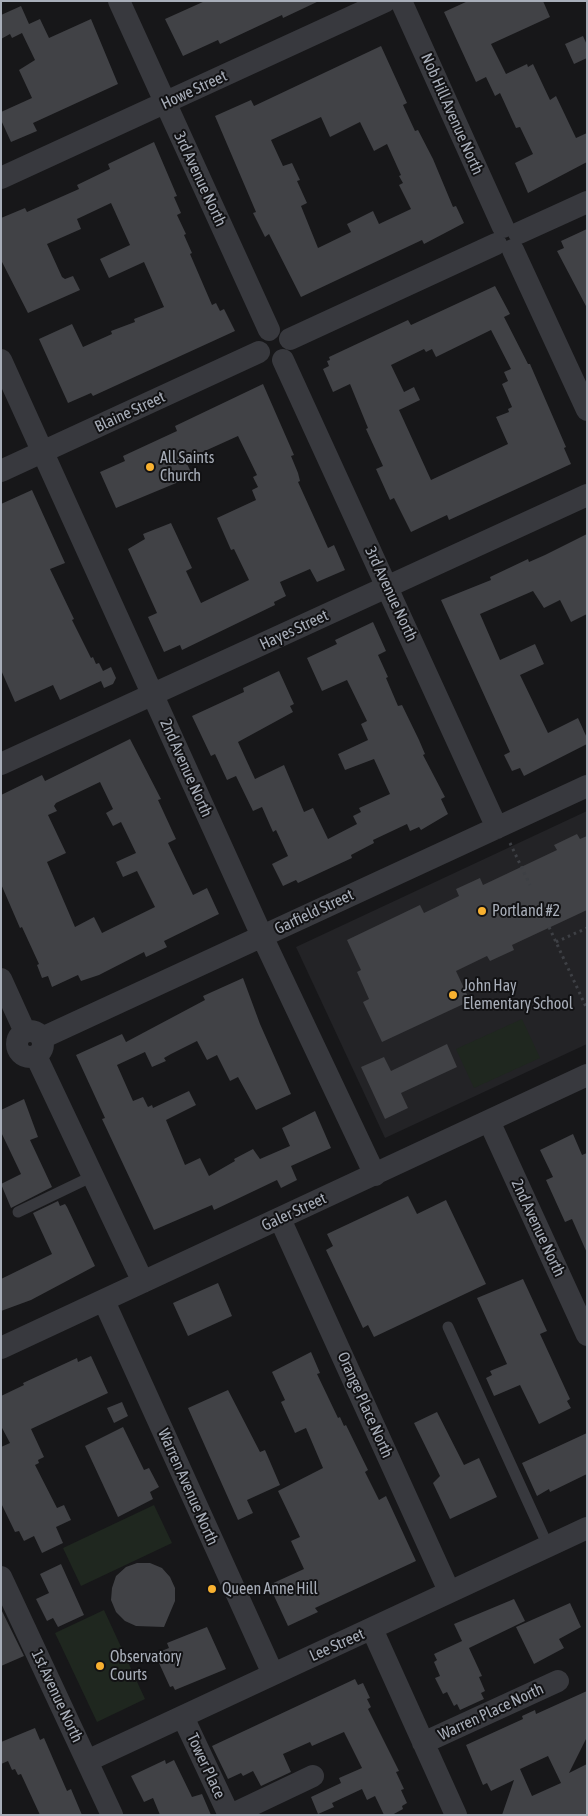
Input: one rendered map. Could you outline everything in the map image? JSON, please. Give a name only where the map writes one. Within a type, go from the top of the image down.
[{"type":"street","name":"3rd Avenue North","points":[[119,1],[269,330]]},
{"type":"street","name":"Howe Street","points":[[1,178],[386,1]]},
{"type":"street","name":"Nob Hill Avenue North","points":[[401,1],[587,410]]},
{"type":"street","points":[[290,339],[587,202]]},
{"type":"street","points":[[280,330],[290,339],[291,348],[283,360],[270,362],[259,352],[258,342],[264,332],[280,330]]},
{"type":"street","name":"Blaine Street","points":[[1,472],[259,352]]},
{"type":"street","name":"2nd Avenue North","points":[[1,360],[262,936],[375,1174]]},
{"type":"street","name":"3rd Avenue North","points":[[283,360],[503,835]]},
{"type":"street","name":"Hayes Street","points":[[1,764],[587,495]]},
{"type":"street","name":"Garfield Street","points":[[24,1046],[262,936],[503,835],[587,786]]},
{"type":"street","points":[[1,979],[24,1046],[93,1176],[144,1282]]},
{"type":"street","name":"Galer Street","points":[[1,1348],[587,1075]]},
{"type":"street","name":"2nd Avenue North","points":[[488,1121],[587,1335]]},
{"type":"street","name":"Orange Place North","points":[[280,1219],[449,1591]]},
{"type":"street","name":"Warren Avenue North","points":[[104,1301],[273,1674]]},
{"type":"street","name":"Lee Street","points":[[87,1761],[587,1528]]},
{"type":"street","name":"1st Avenue North","points":[[1,1577],[112,1815]]},
{"type":"street","points":[[372,1629],[456,1815]]},
{"type":"street","name":"Warren Place North","points":[[423,1743],[558,1682]]},
{"type":"street","name":"Tower Place","points":[[183,1717],[230,1815],[313,1776]]},
{"type":"lane","points":[[18,1212],[93,1176]]},
{"type":"lane","points":[[448,1327],[548,1546]]},
{"type":"path","points":[[503,835],[530,885]]},
{"type":"path","points":[[549,927],[587,1009]]},
{"type":"path","points":[[556,942],[587,928]]},
{"type":"shaded area","name":"John Hay Elementary School","points":[[587,811],[587,1044],[385,1138],[296,947]]},
{"type":"shaded area","points":[[522,1019],[540,1058],[474,1088],[456,1049]]},
{"type":"shaded area","points":[[154,1505],[172,1543],[81,1586],[63,1548]]},
{"type":"shaded area","name":"Observatory Courts","points":[[104,1610],[145,1699],[97,1722],[55,1633]]},
{"type":"building","points":[[205,1],[319,1],[283,18],[282,15],[220,44],[218,40],[183,56],[165,19]]},
{"type":"building","points":[[468,1],[543,1],[550,17],[491,44],[506,74],[527,64],[528,67],[533,64],[550,100],[556,96],[576,138],[587,133],[587,162],[528,193],[515,163],[533,154],[520,127],[516,128],[500,93],[495,96],[486,77],[476,82],[444,12]]},
{"type":"building","points":[[21,6],[29,24],[40,19],[49,38],[91,19],[118,84],[33,123],[37,131],[11,142],[1,120],[1,112],[32,98],[19,70],[35,60],[22,33],[12,38],[10,34],[1,39],[1,15]]},
{"type":"building","points":[[583,36],[587,45],[587,58],[574,64],[565,44]]},
{"type":"building","points":[[381,46],[407,103],[403,105],[415,131],[418,130],[433,159],[453,207],[456,206],[464,223],[424,244],[422,240],[301,297],[269,234],[265,237],[253,213],[256,212],[215,116],[251,100],[254,106]],"holes":[[[321,117],[330,137],[360,122],[374,151],[387,144],[401,175],[399,176],[403,183],[399,185],[411,209],[379,224],[373,211],[347,224],[351,232],[318,248],[301,206],[307,203],[297,181],[300,180],[292,163],[283,166],[271,140]]]},
{"type":"building","points":[[154,142],[177,196],[174,197],[181,213],[177,215],[186,234],[184,235],[192,253],[190,254],[212,305],[216,303],[220,311],[224,309],[235,331],[93,396],[91,393],[68,403],[39,339],[72,324],[83,347],[112,334],[111,331],[135,322],[134,319],[164,307],[144,262],[109,278],[100,259],[130,245],[111,203],[77,219],[81,229],[47,244],[62,277],[65,279],[73,276],[80,290],[28,313],[1,260],[1,218],[25,208],[27,212],[79,189],[77,185],[110,169],[108,164]]},
{"type":"building","points":[[587,229],[587,308],[557,251],[564,248],[561,241]]},
{"type":"building","points":[[495,286],[510,314],[504,317],[528,364],[530,364],[566,447],[564,448],[571,464],[449,520],[447,515],[411,532],[394,498],[390,500],[376,469],[383,466],[366,429],[368,428],[350,384],[333,392],[323,369],[329,366],[327,361],[330,360],[329,357],[408,320],[411,325]],"holes":[[[491,330],[511,369],[504,372],[508,381],[502,384],[512,407],[508,409],[509,412],[496,417],[508,444],[431,480],[399,410],[420,400],[414,387],[404,392],[391,365],[424,349],[426,352],[432,349],[436,357]]]},
{"type":"building","points":[[263,384],[294,455],[291,456],[298,473],[300,481],[298,482],[328,548],[334,545],[345,570],[317,582],[310,569],[280,582],[286,596],[274,602],[275,605],[182,650],[180,645],[164,652],[148,617],[157,613],[128,549],[145,539],[143,534],[171,523],[192,568],[186,571],[201,603],[249,580],[234,549],[231,550],[217,518],[256,500],[252,490],[258,487],[253,477],[257,475],[238,436],[185,460],[193,476],[116,508],[100,472],[125,461],[123,456],[177,431],[175,426]]},
{"type":"building","points":[[32,490],[65,563],[50,569],[74,619],[72,620],[91,658],[93,657],[96,664],[99,663],[103,671],[111,667],[116,678],[113,684],[104,688],[101,681],[60,700],[53,685],[15,702],[1,670],[1,504]]},
{"type":"building","points":[[587,534],[587,614],[571,622],[560,600],[544,608],[533,591],[480,614],[500,660],[535,644],[544,664],[520,675],[548,733],[578,718],[587,738],[587,744],[524,776],[520,768],[512,771],[504,755],[510,752],[441,600],[491,580],[490,577],[528,559],[529,562],[545,555]]},
{"type":"building","points":[[373,622],[386,651],[378,655],[388,677],[386,678],[398,706],[402,705],[425,754],[423,755],[445,797],[441,799],[448,814],[421,830],[419,827],[410,831],[407,824],[373,840],[374,843],[351,855],[352,858],[298,883],[296,880],[283,886],[272,864],[288,856],[276,830],[273,832],[262,807],[253,811],[236,776],[227,780],[215,754],[211,756],[192,716],[244,692],[243,688],[279,671],[294,704],[290,706],[293,712],[238,742],[255,779],[284,765],[304,812],[313,808],[328,839],[357,824],[353,816],[361,812],[359,808],[390,794],[374,759],[345,770],[338,754],[368,740],[361,724],[367,721],[347,680],[322,691],[307,658],[337,644],[335,640]]},
{"type":"building","points":[[130,739],[161,799],[158,800],[176,839],[168,843],[193,895],[207,888],[219,914],[164,941],[167,947],[146,957],[144,952],[99,975],[81,981],[78,975],[52,987],[48,976],[42,978],[37,965],[39,964],[22,927],[20,928],[1,884],[1,795],[42,775],[45,781]],"holes":[[[100,782],[113,809],[106,813],[113,826],[121,822],[136,853],[116,862],[123,877],[137,871],[155,907],[102,933],[94,917],[75,927],[47,862],[66,853],[48,815],[57,811],[54,806],[56,803]]]},
{"type":"building","points":[[577,834],[580,839],[587,836],[587,910],[512,945],[514,950],[490,961],[487,956],[456,971],[470,1001],[382,1042],[363,1002],[369,999],[357,972],[361,970],[347,940],[420,905],[424,913],[459,896],[456,889],[480,878],[483,885],[557,850],[554,845]]},
{"type":"building","points":[[243,978],[260,1024],[291,1094],[256,1110],[238,1077],[230,1081],[217,1055],[207,1060],[197,1041],[164,1058],[166,1061],[152,1067],[145,1052],[117,1065],[133,1101],[143,1097],[148,1107],[152,1105],[153,1108],[189,1091],[196,1105],[166,1120],[185,1165],[200,1158],[209,1176],[253,1149],[260,1159],[290,1146],[282,1128],[315,1111],[331,1148],[291,1166],[297,1180],[281,1188],[277,1180],[214,1210],[212,1205],[154,1230],[102,1119],[105,1118],[76,1055],[122,1034],[126,1042],[205,1000],[203,996]]},
{"type":"building","points":[[447,1044],[457,1067],[401,1093],[408,1108],[385,1119],[361,1067],[384,1057],[391,1071]]},
{"type":"building","points":[[24,1099],[38,1137],[30,1140],[52,1187],[11,1208],[1,1184],[21,1174],[1,1132],[1,1110]]},
{"type":"building","points":[[573,1134],[582,1155],[587,1153],[587,1253],[572,1219],[565,1222],[546,1180],[553,1177],[540,1150]]},
{"type":"building","points":[[408,1196],[417,1214],[446,1200],[486,1284],[374,1337],[368,1325],[363,1328],[326,1250],[333,1246],[327,1234]]},
{"type":"building","points":[[58,1201],[60,1206],[65,1204],[67,1207],[95,1266],[31,1300],[1,1311],[1,1279],[52,1254],[33,1213]]},
{"type":"building","points":[[523,1279],[547,1331],[540,1334],[570,1399],[567,1401],[571,1408],[539,1424],[520,1385],[494,1396],[486,1378],[492,1375],[490,1371],[507,1364],[477,1298]]},
{"type":"building","points":[[218,1283],[232,1316],[188,1336],[173,1303]]},
{"type":"building","points":[[311,1352],[320,1373],[317,1374],[338,1418],[340,1417],[344,1426],[346,1425],[368,1470],[365,1472],[379,1500],[386,1496],[416,1561],[315,1608],[318,1612],[288,1626],[269,1585],[304,1569],[291,1541],[300,1537],[278,1491],[323,1468],[306,1428],[295,1433],[281,1402],[285,1400],[272,1372]]},
{"type":"building","points":[[91,1356],[108,1393],[31,1429],[44,1457],[38,1460],[39,1463],[35,1465],[57,1508],[64,1505],[71,1520],[56,1527],[63,1543],[42,1553],[34,1536],[24,1541],[19,1531],[15,1532],[1,1503],[1,1447],[10,1443],[1,1426],[1,1396],[24,1385],[23,1383],[77,1358],[78,1362]]},
{"type":"building","points":[[228,1390],[260,1452],[265,1450],[280,1485],[247,1500],[253,1513],[238,1520],[188,1408]]},
{"type":"building","points":[[122,1402],[128,1416],[114,1423],[107,1408]]},
{"type":"building","points":[[437,1412],[464,1465],[479,1458],[497,1497],[450,1519],[433,1483],[440,1476],[414,1423]]},
{"type":"building","points":[[123,1427],[144,1470],[149,1468],[159,1487],[150,1492],[153,1499],[118,1517],[85,1446]]},
{"type":"building","points":[[587,1433],[587,1474],[550,1492],[549,1489],[537,1496],[522,1463]]},
{"type":"building","points":[[137,1563],[150,1563],[162,1568],[170,1577],[175,1588],[175,1601],[164,1627],[136,1626],[125,1621],[116,1612],[111,1600],[116,1576],[126,1567]]},
{"type":"building","points":[[61,1564],[84,1615],[58,1627],[53,1618],[47,1621],[36,1599],[49,1593],[40,1574]]},
{"type":"building","points":[[514,1599],[525,1621],[469,1648],[482,1676],[479,1677],[485,1691],[481,1693],[484,1699],[460,1710],[457,1704],[454,1706],[447,1692],[443,1694],[435,1678],[440,1676],[434,1662],[437,1660],[434,1654],[462,1641],[454,1624]]},
{"type":"building","points":[[570,1603],[581,1627],[559,1639],[564,1648],[534,1664],[516,1627]]},
{"type":"building","points":[[1,1609],[24,1656],[1,1666]]},
{"type":"building","points":[[207,1627],[226,1669],[175,1690],[173,1686],[170,1687],[159,1663],[164,1661],[159,1652],[169,1648],[167,1643]]},
{"type":"building","points":[[355,1679],[358,1685],[363,1683],[370,1698],[367,1699],[371,1707],[368,1709],[399,1771],[396,1772],[404,1789],[401,1790],[407,1803],[402,1806],[403,1809],[392,1815],[384,1815],[375,1796],[367,1800],[362,1789],[332,1803],[334,1807],[318,1814],[311,1797],[341,1783],[339,1778],[362,1768],[344,1732],[312,1746],[310,1742],[283,1754],[291,1772],[261,1786],[253,1771],[243,1776],[241,1773],[228,1779],[212,1746]]},
{"type":"building","points":[[587,1691],[587,1737],[569,1773],[587,1764],[587,1815],[502,1815],[514,1780],[491,1791],[487,1783],[483,1785],[466,1745],[523,1719],[522,1716],[535,1710],[536,1714]],"holes":[[[548,1756],[561,1783],[532,1796],[520,1769]]]},
{"type":"building","points":[[35,1728],[40,1740],[44,1738],[67,1791],[71,1789],[82,1815],[40,1815],[21,1774],[18,1775],[15,1769],[12,1770],[8,1761],[1,1764],[1,1742]]},
{"type":"building","points":[[165,1760],[166,1764],[174,1760],[192,1797],[202,1794],[211,1815],[160,1815],[153,1798],[144,1802],[131,1776]]},
{"type":"place","name":"All Saints Church","points":[[150,467]]},
{"type":"place","name":"Portland #2","points":[[482,911]]},
{"type":"place","name":"John Hay Elementary School","points":[[453,995]]},
{"type":"place","name":"Queen Anne Hill","points":[[212,1589]]},
{"type":"place","name":"Observatory Courts","points":[[100,1666]]}]
